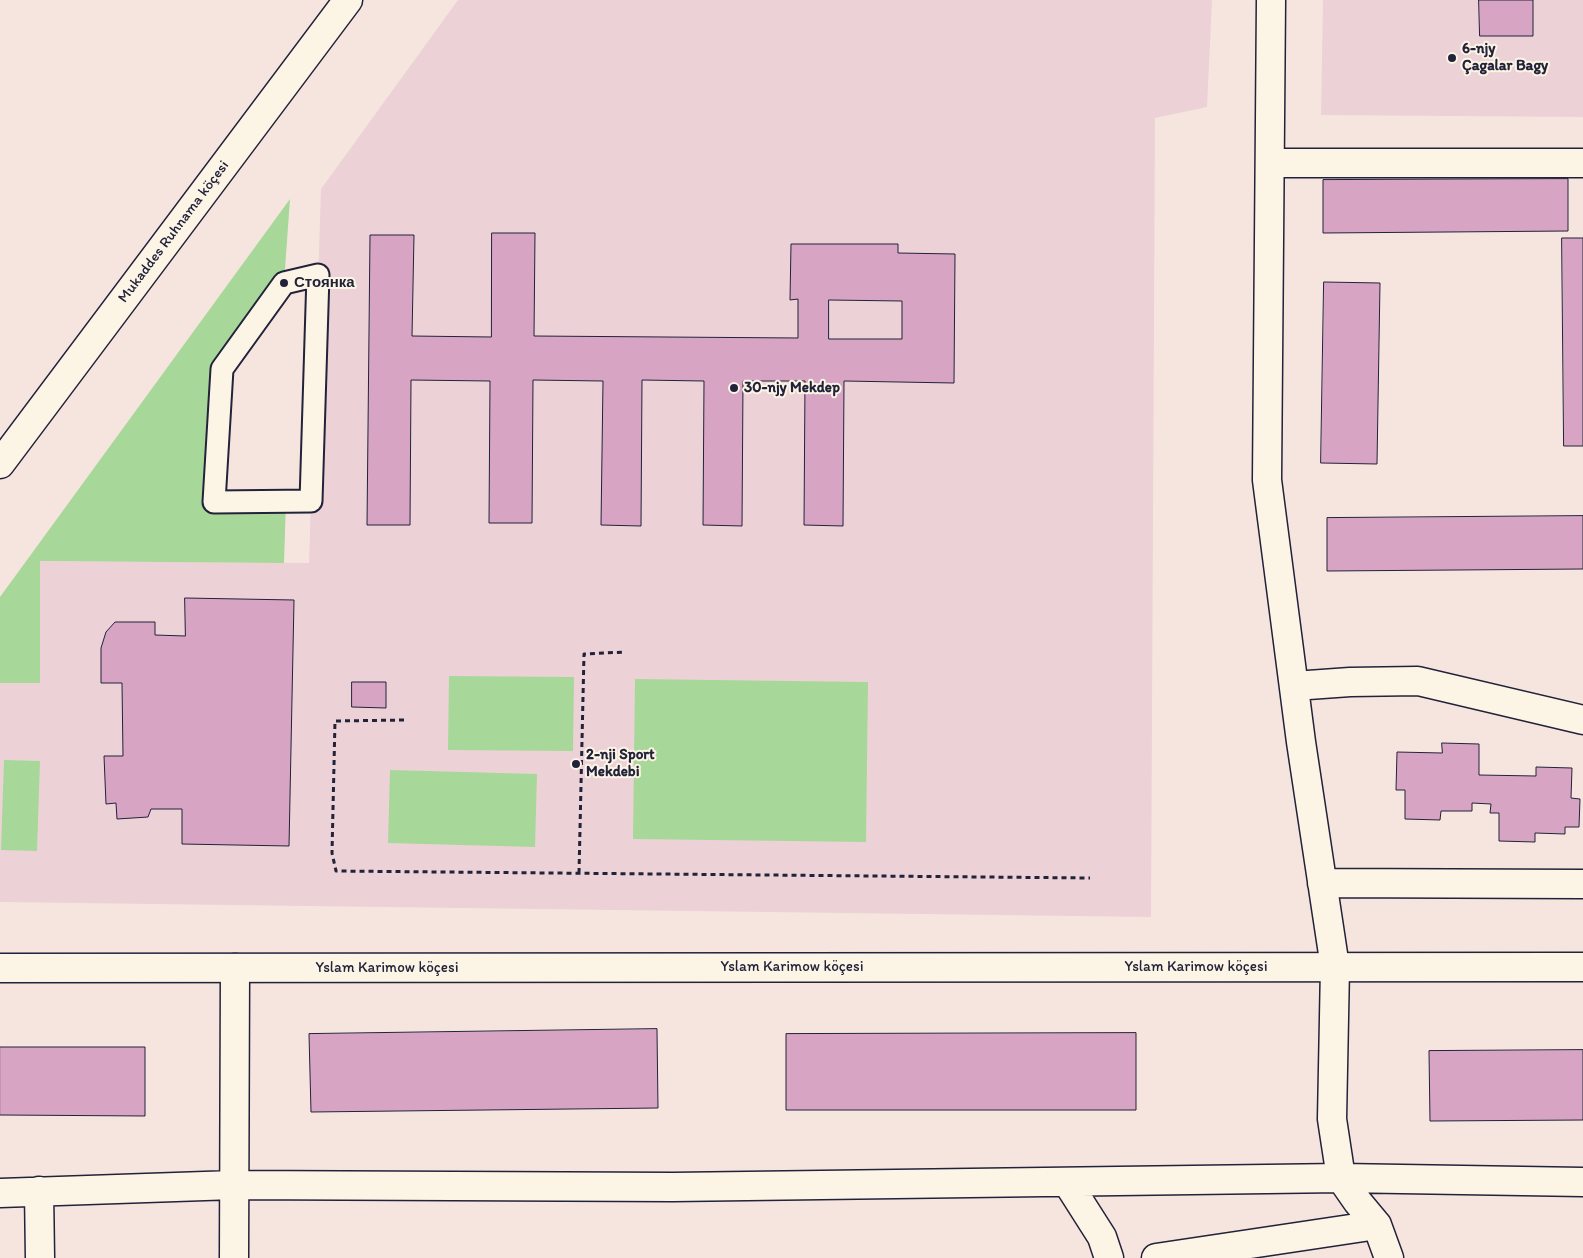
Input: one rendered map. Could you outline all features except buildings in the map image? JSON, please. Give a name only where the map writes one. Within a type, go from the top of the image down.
[{"type":"street","name":"Mukaddes Ruhnama köçesi","points":[[0,464],[348,0]]},
{"type":"street","points":[[1271,0],[1267,480],[1294,686],[1335,967],[1332,1118],[1341,1178],[1357,1202],[1377,1225],[1389,1258]]},
{"type":"street","points":[[1270,163],[1583,163]]},
{"type":"street","points":[[318,275],[311,501],[214,502],[222,369],[284,283],[318,275]]},
{"type":"street","points":[[1294,686],[1350,682],[1418,681],[1583,720]]},
{"type":"street","points":[[1322,883],[1583,884]]},
{"type":"street","name":"Yslam Karimow köçesi","points":[[0,968],[1583,967]]},
{"type":"street","points":[[234,1258],[235,968]]},
{"type":"street","points":[[0,1193],[234,1185],[673,1187],[1341,1178],[1583,1182]]},
{"type":"street","points":[[1067,1182],[1102,1237],[1109,1258]]},
{"type":"street","points":[[39,1191],[40,1258]]},
{"type":"street","points":[[1156,1258],[1377,1225]]},
{"type":"path","points":[[579,873],[584,654],[625,652]]},
{"type":"path","points":[[404,720],[335,722],[332,853],[336,871],[1090,878]]},
{"type":"shaded area","points":[[458,0],[1212,0],[1207,107],[1155,118],[1151,917],[0,902],[0,597],[27,561],[309,563],[321,189]]},
{"type":"shaded area","name":"6-njy Çagalar Bagy","points":[[1323,0],[1583,0],[1583,117],[1321,115]]},
{"type":"green space","points":[[290,199],[284,283],[222,369],[214,502],[286,501],[284,563],[40,561],[40,683],[0,683],[0,597]]},
{"type":"green space","points":[[449,676],[574,677],[573,751],[448,750]]},
{"type":"green space","points":[[635,679],[868,682],[866,842],[633,839]]},
{"type":"green space","points":[[4,760],[40,761],[37,851],[1,850]]},
{"type":"green space","points":[[390,770],[537,774],[535,847],[388,843]]},
{"type":"place","name":"6-njy Çagalar Bagy","points":[[1452,58]]},
{"type":"place","name":"Стоянка","points":[[284,283]]},
{"type":"place","name":"30-njy Mekdep","points":[[734,388]]},
{"type":"place","name":"2-nji Sport Mekdebi","points":[[576,764]]}]
